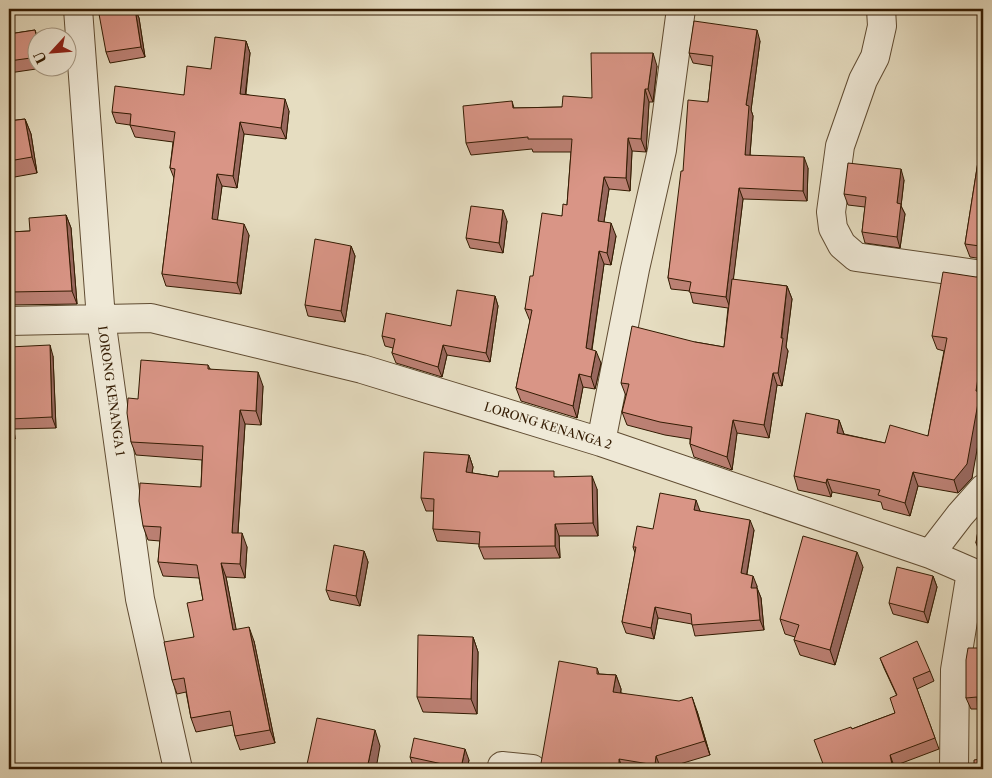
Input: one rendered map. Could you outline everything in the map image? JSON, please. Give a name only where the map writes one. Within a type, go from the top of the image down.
[{"type":"street","name":"LORONG KENANGA 1","points":[[78,9],[101,320],[140,599],[178,769]]},
{"type":"street","points":[[601,442],[635,269],[662,150],[681,9]]},
{"type":"street","points":[[881,9],[882,26],[875,57],[863,80],[840,146],[831,212],[833,228],[842,245],[856,256],[983,275]]},
{"type":"street","name":"LORONG KENANGA 2","points":[[9,321],[151,318],[352,367],[601,442],[930,554],[977,575]]},
{"type":"street","points":[[930,554],[983,489]]},
{"type":"street","points":[[954,769],[955,670],[977,575]]},
{"type":"street","points":[[502,766],[532,769]]},
{"type":"building","points":[[135,9],[141,47],[106,52],[99,14]]},
{"type":"building","points":[[694,21],[757,30],[746,105],[749,106],[745,155],[804,157],[803,191],[739,188],[726,297],[689,292],[691,282],[668,278],[681,171],[683,171],[688,100],[708,102],[713,56],[689,53]]},
{"type":"building","points":[[28,31],[28,58],[9,61],[9,34]]},
{"type":"building","points":[[215,37],[246,41],[240,94],[285,99],[281,128],[240,122],[233,176],[217,174],[212,219],[244,224],[237,283],[162,274],[175,169],[170,168],[175,132],[130,125],[131,114],[112,112],[115,86],[184,95],[187,66],[211,69]]},
{"type":"building","points":[[591,53],[653,53],[648,89],[645,89],[641,139],[628,138],[626,178],[604,177],[598,221],[611,223],[607,253],[599,251],[586,348],[596,351],[591,377],[579,374],[573,406],[516,388],[532,310],[525,309],[530,276],[533,276],[542,213],[562,216],[563,204],[567,205],[572,139],[528,139],[528,137],[466,143],[463,106],[512,101],[513,108],[562,107],[563,96],[592,98]]},
{"type":"building","points":[[25,119],[32,157],[9,161],[9,121]]},
{"type":"building","points":[[983,130],[983,247],[965,244]]},
{"type":"building","points":[[848,163],[901,169],[897,203],[901,204],[897,237],[862,232],[866,197],[844,194]]},
{"type":"building","points":[[471,206],[503,210],[499,243],[466,238]]},
{"type":"building","points":[[66,215],[72,291],[9,292],[9,232],[30,231],[29,218]]},
{"type":"building","points":[[315,239],[351,246],[341,311],[305,305]]},
{"type":"building","points":[[943,272],[976,277],[983,276],[983,345],[976,391],[980,392],[967,464],[954,480],[913,472],[905,503],[878,495],[880,490],[827,479],[826,483],[794,476],[806,413],[839,420],[837,433],[885,443],[890,425],[928,436],[947,338],[932,336]]},
{"type":"building","points":[[732,279],[787,286],[778,373],[773,373],[764,425],[733,420],[727,457],[690,444],[692,427],[660,422],[622,412],[629,384],[621,383],[632,326],[695,342],[724,347]]},
{"type":"building","points":[[457,290],[495,296],[486,353],[443,345],[438,367],[392,353],[395,339],[382,336],[386,313],[451,326]]},
{"type":"building","points":[[50,345],[52,417],[10,419],[11,428],[9,428],[9,347]]},
{"type":"building","points":[[141,360],[208,365],[208,369],[258,372],[256,411],[240,410],[232,533],[242,533],[240,564],[221,563],[233,630],[249,627],[270,730],[235,736],[230,711],[191,718],[184,678],[172,680],[164,642],[194,637],[187,603],[203,600],[197,565],[158,562],[161,527],[143,526],[139,501],[140,483],[201,487],[203,446],[131,442],[127,413],[128,398],[138,399]]},
{"type":"building","points":[[424,452],[469,455],[466,472],[498,477],[499,471],[554,471],[554,477],[592,476],[593,523],[555,524],[555,546],[479,547],[480,532],[433,529],[434,499],[421,498]]},
{"type":"building","points":[[660,493],[696,500],[694,510],[750,520],[741,573],[753,576],[751,588],[757,588],[760,620],[692,625],[691,614],[655,607],[651,628],[622,622],[636,547],[633,547],[637,526],[653,529]]},
{"type":"building","points":[[983,500],[983,544],[976,543]]},
{"type":"building","points":[[803,536],[857,552],[830,650],[794,640],[799,625],[780,619]]},
{"type":"building","points":[[334,545],[364,551],[356,596],[326,590]]},
{"type":"building","points":[[897,567],[933,576],[924,612],[889,603]]},
{"type":"building","points":[[981,628],[983,628],[983,769],[974,769],[974,760],[980,759],[977,697],[966,698],[966,660],[968,648],[981,648]]},
{"type":"building","points":[[418,635],[473,637],[471,699],[417,697]]},
{"type":"building","points":[[917,641],[930,671],[913,678],[935,738],[890,755],[893,769],[825,769],[814,740],[851,727],[852,729],[895,713],[890,698],[897,695],[880,658]]},
{"type":"building","points":[[559,661],[597,668],[597,674],[616,675],[613,692],[679,701],[692,697],[705,741],[656,756],[655,765],[619,759],[619,769],[540,769]]},
{"type":"building","points":[[317,718],[375,730],[367,769],[306,769]]},
{"type":"building","points":[[414,738],[465,749],[461,768],[410,757]]}]
